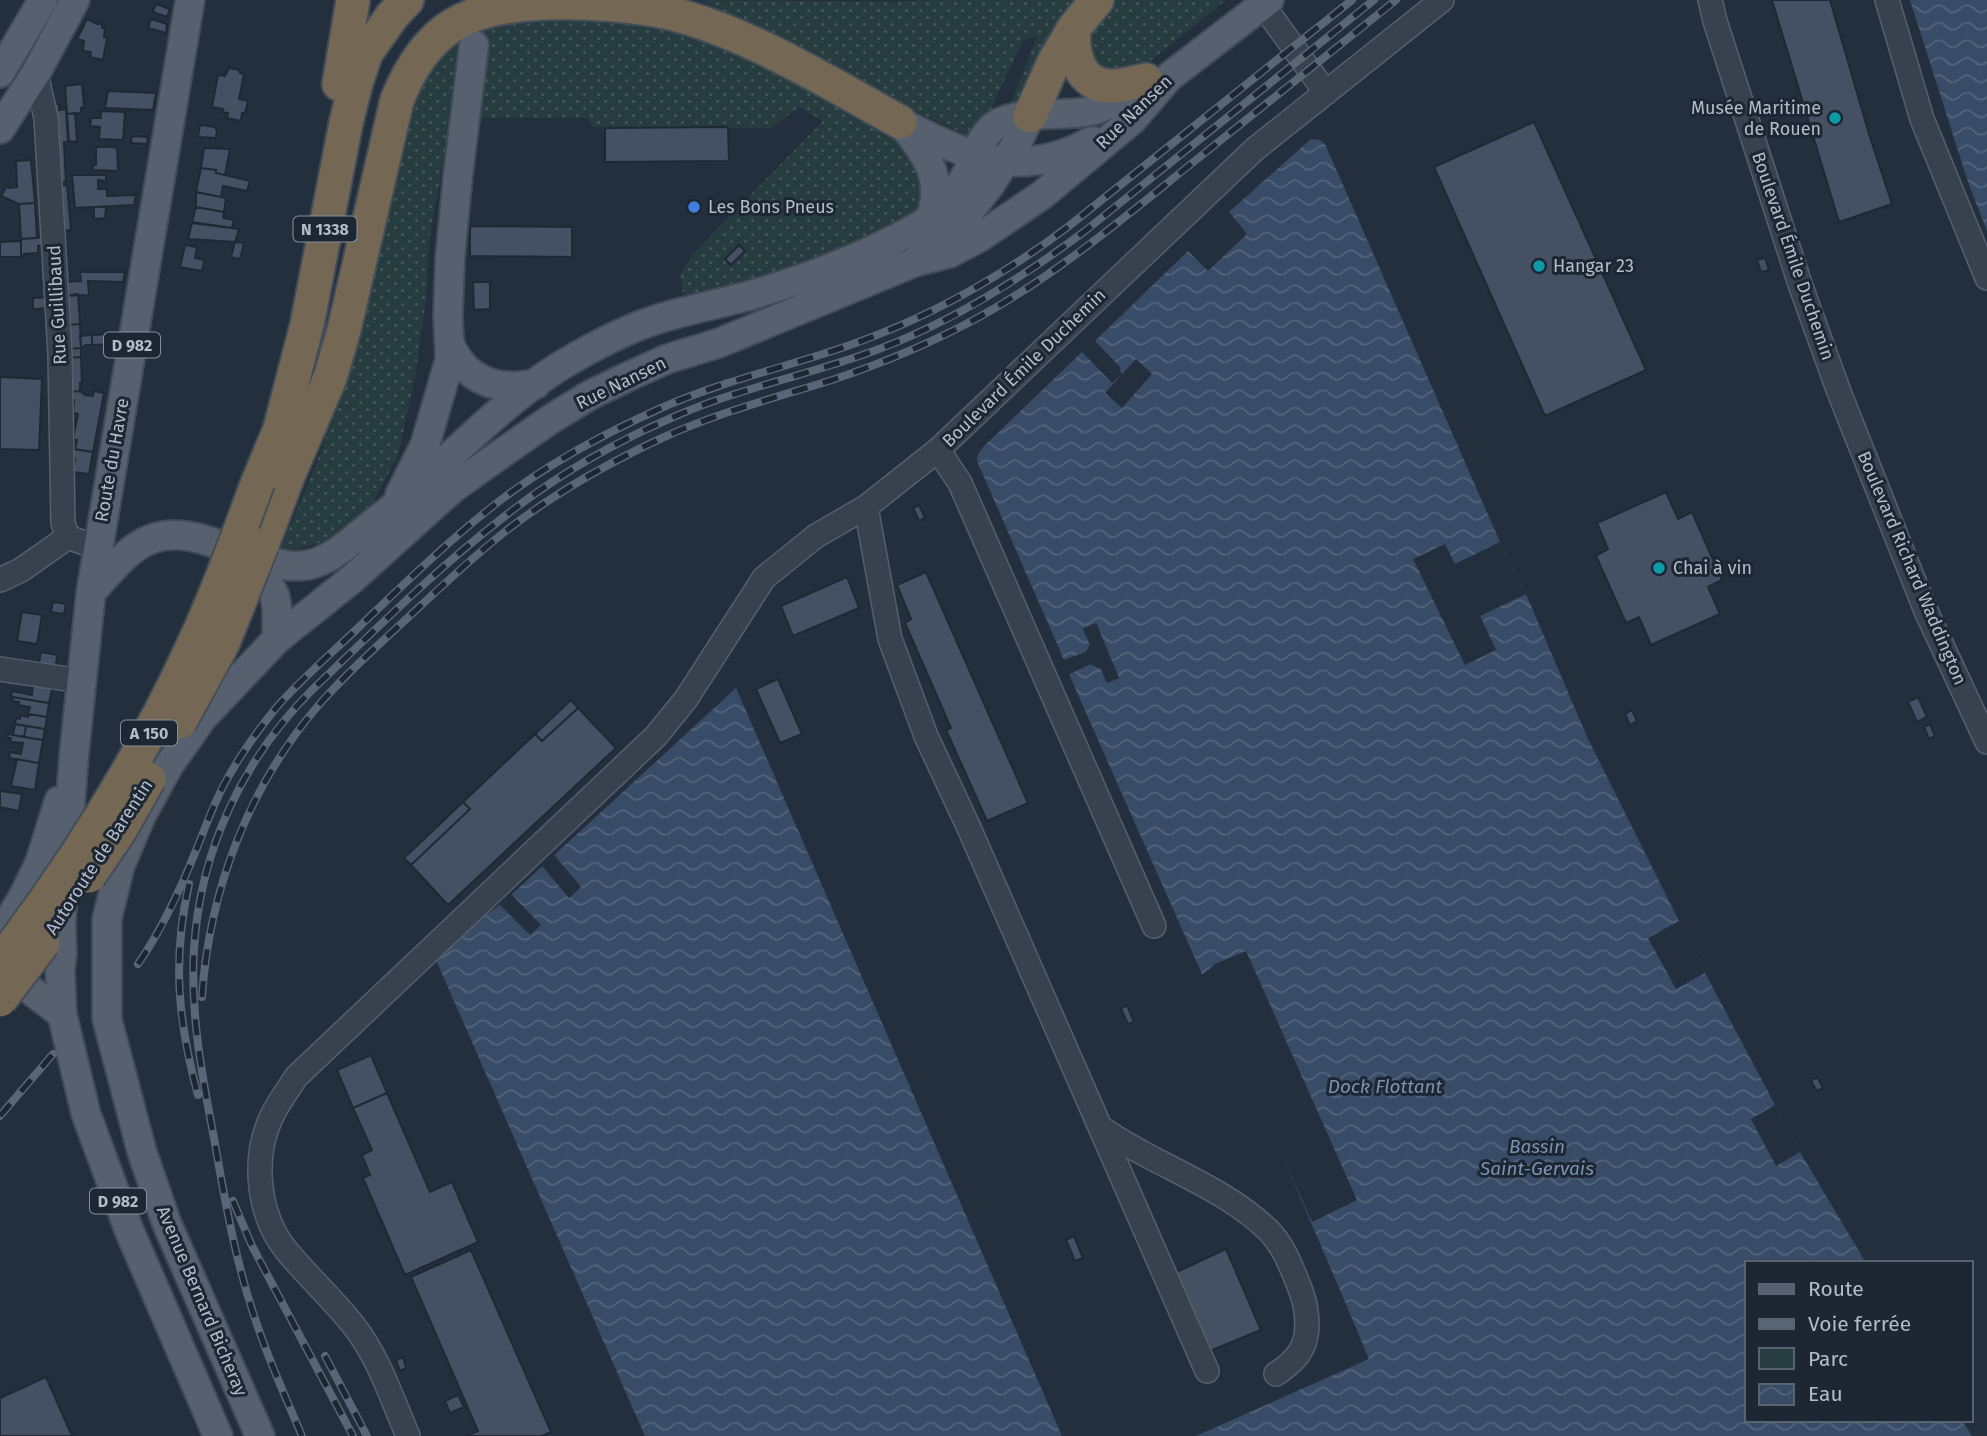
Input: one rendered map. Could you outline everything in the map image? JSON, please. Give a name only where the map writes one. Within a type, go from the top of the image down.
[{"type":"highway","name":"A 150","points":[[270,476],[271,427],[301,313],[353,0]]},
{"type":"highway","name":"N 1338","points":[[270,476],[307,325],[346,123],[366,52],[385,25],[414,11],[453,0]]},
{"type":"highway","points":[[1030,116],[1054,62],[1074,28],[1097,0]]},
{"type":"highway","points":[[270,476],[330,378],[344,330],[397,100],[418,58],[440,35],[458,23],[479,12],[514,5],[604,4],[657,10],[702,23],[759,47],[901,122]]},
{"type":"highway","points":[[1074,28],[1073,39],[1078,64],[1091,81],[1112,86],[1157,79]]},
{"type":"highway","name":"Autoroute de Barentin","points":[[2,978],[47,938],[119,832],[223,643],[258,552],[270,476]]},
{"type":"highway","name":"Autoroute de Barentin","points":[[2,978],[25,929],[90,834],[161,711],[270,476]]},
{"type":"main road","points":[[0,73],[42,0]]},
{"type":"main road","name":"Route du Havre","points":[[61,923],[74,755],[91,592],[190,0]]},
{"type":"main road","name":"Rue Nansen","points":[[91,592],[136,547],[152,539],[178,534],[258,552],[290,566],[301,567],[316,563],[336,552],[393,509],[490,418],[561,366],[630,329],[748,296],[867,253],[917,227],[942,209],[954,195],[983,138],[992,127],[1007,120],[1086,112],[1113,103],[1157,79],[1266,2]]},
{"type":"main road","points":[[0,129],[36,73],[71,9]]},
{"type":"main road","points":[[352,579],[393,509],[425,445],[448,364],[450,258],[474,45]]},
{"type":"main road","name":"Rue Nansen","points":[[107,919],[120,866],[141,816],[169,765],[203,717],[278,639],[352,579],[453,488],[590,395],[667,359],[719,343],[915,262],[950,253],[1007,220],[1042,195],[1132,120],[1157,79]]},
{"type":"main road","points":[[915,262],[967,214],[990,185],[1018,141],[1030,116]]},
{"type":"main road","points":[[901,122],[943,144],[976,156],[1023,162],[1073,152],[1132,120]]},
{"type":"main road","points":[[901,122],[923,150],[933,170],[936,202],[932,217]]},
{"type":"main road","points":[[450,344],[456,359],[481,379],[507,386],[536,384]]},
{"type":"main road","points":[[258,552],[275,596],[278,639]]},
{"type":"main road","points":[[0,936],[40,862],[74,755]]},
{"type":"main road","points":[[0,936],[61,923],[107,919]]},
{"type":"main road","name":"Avenue Bernard Bicheray","points":[[107,919],[107,1019],[142,1153],[167,1224],[260,1436]]},
{"type":"main road","name":"D 982","points":[[61,923],[62,1014],[86,1114],[129,1230],[218,1436]]},
{"type":"main road","points":[[2,978],[62,954],[107,951]]},
{"type":"main road","points":[[2,978],[62,1014]]},
{"type":"street","points":[[42,0],[52,10],[71,9]]},
{"type":"street","name":"Boulevard Émile Duchemin","points":[[1154,926],[960,483],[938,450],[1255,149],[1442,0]]},
{"type":"street","name":"Boulevard Émile Duchemin","points":[[1710,0],[1800,284],[1839,392]]},
{"type":"street","points":[[1887,0],[1922,119],[1987,278]]},
{"type":"street","points":[[1266,2],[1326,93]]},
{"type":"street","name":"Rue Guillibaud","points":[[36,73],[46,118],[60,354],[62,523],[68,537]]},
{"type":"street","name":"Boulevard Richard Waddington","points":[[1839,392],[1926,611],[1987,742]]},
{"type":"street","points":[[408,1436],[375,1359],[354,1326],[285,1248],[268,1220],[262,1190],[260,1156],[271,1118],[296,1077],[656,736],[686,699],[764,578],[816,536],[866,507],[938,450]]},
{"type":"street","points":[[866,507],[890,639],[926,736],[1207,1371]]},
{"type":"street","points":[[0,580],[21,570],[68,537],[98,548]]},
{"type":"street","points":[[0,669],[81,681]]},
{"type":"street","points":[[1100,1127],[1122,1143],[1214,1192],[1240,1209],[1269,1231],[1283,1250],[1305,1300],[1307,1330],[1306,1342],[1300,1353],[1276,1374]]},
{"type":"green space","points":[[700,0],[1085,0],[1021,108],[1009,109],[1037,36],[1023,40],[989,113],[969,136],[908,108]]},
{"type":"green space","points":[[1111,0],[1226,0],[1149,62],[1132,73],[1116,76],[1093,64],[1086,41]]},
{"type":"green space","points":[[578,13],[699,34],[794,81],[875,129],[907,141],[923,164],[922,202],[907,225],[830,261],[703,299],[683,293],[680,275],[692,255],[823,121],[799,107],[771,128],[593,127],[588,118],[480,118],[484,22]]},
{"type":"green space","points":[[460,35],[446,145],[430,235],[426,299],[415,377],[398,456],[372,504],[328,541],[279,553],[323,447],[354,337],[408,100],[430,56]]},
{"type":"water","points":[[1910,0],[1987,0],[1987,231],[1969,185]]},
{"type":"water","name":"Bassin Saint-Gervais","points":[[1311,139],[1325,144],[1588,739],[1705,973],[1800,1152],[1865,1261],[1745,1261],[1745,1422],[1963,1422],[1972,1436],[1196,1436],[1369,1359],[1069,674],[1090,664],[1101,669],[1107,683],[1119,678],[1096,623],[1083,629],[1090,645],[1086,652],[1064,660],[977,461],[984,446],[1082,352],[1112,383],[1123,374],[1119,370],[1121,368],[1095,341],[1188,251],[1208,271],[1247,234],[1229,212]]},
{"type":"water","points":[[736,688],[1062,1436],[645,1436],[432,951],[500,905]]},
{"type":"pier","points":[[1136,359],[1152,374],[1122,408],[1105,393]]},
{"type":"pier","points":[[1500,542],[1526,594],[1480,616],[1496,650],[1465,665],[1413,559],[1445,544],[1455,564]]},
{"type":"pier","points":[[1096,623],[1119,678],[1107,683],[1101,669],[1091,664],[1069,674],[1068,671],[1091,661],[1103,666],[1108,679],[1114,676],[1094,628],[1088,631],[1094,645],[1089,654],[1066,664],[1064,660],[1086,652],[1090,645],[1083,629]]},
{"type":"pier","points":[[554,855],[581,887],[569,898],[542,866]]},
{"type":"pier","points":[[511,894],[541,925],[530,935],[500,905]]},
{"type":"pier","points":[[1679,921],[1705,973],[1676,989],[1648,938]]},
{"type":"pier","points":[[1246,951],[1357,1200],[1312,1222],[1201,976],[1215,964]]},
{"type":"pier","points":[[1775,1105],[1800,1152],[1776,1166],[1751,1119]]},
{"type":"building","name":"Musée Maritime de Rouen","points":[[1772,0],[1830,0],[1892,204],[1839,222]]},
{"type":"building","points":[[156,4],[170,9],[167,17],[153,12]]},
{"type":"building","points":[[87,19],[102,24],[102,28],[105,28],[104,37],[107,38],[103,60],[90,57],[91,52],[83,51],[84,41],[77,39]]},
{"type":"building","points":[[151,19],[167,24],[166,33],[148,28]]},
{"type":"building","points":[[229,68],[244,74],[239,99],[248,101],[241,121],[227,118],[228,113],[222,112],[223,109],[212,107],[218,75],[225,76]]},
{"type":"building","points":[[82,84],[84,107],[81,108],[81,113],[67,114],[65,86]]},
{"type":"building","points":[[108,91],[156,93],[153,110],[105,108]]},
{"type":"building","points":[[59,104],[59,110],[66,109],[66,182],[56,182],[50,105]]},
{"type":"building","points":[[101,111],[125,112],[123,140],[99,139],[100,127],[90,126],[91,118],[101,118]]},
{"type":"building","points":[[75,113],[77,142],[69,141],[67,114]]},
{"type":"building","name":"Hangar 23","points":[[1534,122],[1646,370],[1545,416],[1434,167]]},
{"type":"building","points":[[200,125],[215,127],[216,138],[198,137]]},
{"type":"building","points":[[728,127],[729,161],[605,162],[605,128]]},
{"type":"building","points":[[132,136],[148,137],[147,144],[131,143]]},
{"type":"building","points":[[96,147],[117,148],[118,171],[93,170],[93,165],[96,165]]},
{"type":"building","points":[[204,148],[230,149],[225,175],[216,173],[216,170],[201,168]]},
{"type":"building","points":[[31,160],[35,203],[19,204],[1,196],[7,186],[17,187],[16,161]]},
{"type":"building","points":[[201,168],[250,181],[247,191],[223,186],[221,197],[196,192]]},
{"type":"building","points":[[72,175],[106,175],[106,181],[98,180],[98,189],[107,189],[107,196],[136,195],[134,205],[75,208]]},
{"type":"building","points":[[67,185],[71,230],[59,231],[56,186]]},
{"type":"building","points":[[196,192],[226,198],[224,212],[196,207]]},
{"type":"building","points":[[35,203],[37,238],[21,239],[19,204]]},
{"type":"building","points":[[94,207],[106,207],[105,218],[94,219]]},
{"type":"building","points":[[196,207],[224,212],[223,218],[234,220],[232,228],[192,222]]},
{"type":"building","points":[[192,223],[239,229],[235,242],[188,239]]},
{"type":"building","points":[[470,226],[572,227],[572,257],[470,256]]},
{"type":"building","points":[[48,237],[49,245],[38,246],[38,253],[21,256],[21,239]]},
{"type":"building","points":[[21,241],[21,257],[0,257],[0,242]]},
{"type":"building","points":[[235,242],[244,243],[240,259],[231,257]]},
{"type":"building","points":[[185,245],[197,247],[195,258],[204,260],[202,271],[180,267]]},
{"type":"building","points":[[739,245],[745,251],[731,265],[725,259]]},
{"type":"building","points":[[1765,258],[1769,270],[1761,272],[1757,260]]},
{"type":"building","points":[[80,272],[125,272],[123,282],[88,281],[89,295],[64,296],[63,282],[81,281]]},
{"type":"building","points":[[473,282],[490,282],[490,309],[474,310]]},
{"type":"building","points":[[78,294],[80,324],[66,325],[64,296]]},
{"type":"building","points":[[51,297],[51,308],[33,309],[33,298]]},
{"type":"building","points":[[80,324],[81,348],[68,349],[66,325]]},
{"type":"building","points":[[114,334],[112,344],[92,345],[92,335]]},
{"type":"building","points":[[92,335],[92,345],[81,348],[80,336]]},
{"type":"building","points":[[81,348],[81,357],[68,358],[68,349]]},
{"type":"building","points":[[81,357],[80,391],[69,392],[68,358]]},
{"type":"building","points":[[0,377],[42,379],[39,450],[0,449]]},
{"type":"building","points":[[80,391],[93,396],[94,391],[104,393],[93,452],[75,449],[77,440],[73,439],[78,414],[73,413],[74,400],[70,399],[69,392]]},
{"type":"building","points":[[72,449],[93,452],[89,474],[73,472],[75,459],[72,459]]},
{"type":"building","name":"Chai à vin","points":[[1666,492],[1678,519],[1692,512],[1722,580],[1708,587],[1720,614],[1651,645],[1639,617],[1626,623],[1596,556],[1608,549],[1597,523]]},
{"type":"building","points":[[919,505],[925,518],[919,521],[913,508]]},
{"type":"building","points":[[926,572],[1028,803],[987,821],[946,730],[951,728],[905,623],[911,619],[897,585]]},
{"type":"building","points":[[847,577],[859,608],[793,636],[781,606]]},
{"type":"building","points":[[53,602],[66,604],[64,614],[51,612]]},
{"type":"building","points":[[22,612],[42,615],[37,644],[17,641]]},
{"type":"building","points":[[41,652],[57,655],[56,666],[38,667]]},
{"type":"building","points":[[778,679],[802,734],[780,743],[756,689]]},
{"type":"building","points":[[33,683],[48,685],[52,690],[49,703],[11,697],[12,691],[32,695]]},
{"type":"building","points":[[13,697],[49,703],[47,717],[28,714],[30,707],[18,705],[19,702],[12,701]]},
{"type":"building","points":[[1918,697],[1927,717],[1917,722],[1908,702]]},
{"type":"building","points":[[571,700],[578,708],[542,741],[535,734]]},
{"type":"building","points":[[578,708],[616,748],[448,905],[411,865],[470,809],[463,802],[535,734],[542,741]]},
{"type":"building","points":[[1632,710],[1637,721],[1630,725],[1625,714]]},
{"type":"building","points":[[28,714],[47,717],[45,729],[15,724],[16,718],[20,719],[20,715],[28,717]]},
{"type":"building","points":[[15,724],[26,726],[24,737],[13,735]]},
{"type":"building","points":[[1930,724],[1935,736],[1929,739],[1924,727]]},
{"type":"building","points":[[26,726],[45,729],[43,740],[24,737]]},
{"type":"building","points":[[8,734],[43,740],[39,763],[9,758],[10,752],[21,754],[23,743],[10,742]]},
{"type":"building","points":[[17,759],[39,763],[35,790],[11,786]]},
{"type":"building","points":[[0,791],[22,794],[19,811],[0,807]]},
{"type":"building","points":[[463,802],[470,809],[411,865],[404,858]]},
{"type":"building","points":[[1127,1005],[1134,1022],[1128,1024],[1121,1009]]},
{"type":"building","points":[[371,1055],[387,1093],[353,1108],[337,1070]]},
{"type":"building","points":[[1817,1077],[1823,1088],[1817,1091],[1811,1081]]},
{"type":"building","points":[[387,1093],[430,1192],[452,1182],[478,1242],[405,1275],[363,1178],[370,1175],[362,1155],[372,1150],[353,1108]]},
{"type":"building","points":[[1074,1236],[1083,1258],[1075,1261],[1066,1240]]},
{"type":"building","points":[[1226,1249],[1261,1330],[1200,1355],[1166,1277]]},
{"type":"building","points":[[471,1250],[551,1432],[542,1436],[467,1436],[478,1431],[411,1277]]},
{"type":"building","points":[[403,1357],[406,1368],[400,1371],[396,1360]]},
{"type":"building","points":[[46,1377],[72,1436],[0,1436],[0,1398]]},
{"type":"building","points":[[458,1395],[464,1407],[450,1413],[445,1401]]},
{"type":"railway","points":[[138,964],[171,908],[225,783],[263,724],[306,676],[423,566],[488,510],[528,480],[570,454],[659,409],[706,390],[882,333],[938,308],[992,278],[1069,226],[1352,0]]},
{"type":"railway","points":[[302,1436],[259,1329],[237,1255],[205,1091],[194,996],[194,949],[205,876],[229,808],[265,746],[312,690],[406,600],[479,536],[545,487],[610,448],[678,415],[728,396],[879,349],[907,338],[987,297],[1085,231],[1374,0]]},
{"type":"railway","points":[[202,997],[206,957],[223,880],[252,806],[271,772],[293,738],[340,681],[491,543],[559,494],[662,438],[725,413],[832,380],[889,359],[945,335],[1008,300],[1112,227],[1396,0]]},
{"type":"railway","points":[[189,884],[180,938],[180,990],[186,1042],[198,1095]]},
{"type":"railway","points":[[0,1116],[53,1054]]},
{"type":"railway","points":[[233,1201],[252,1246],[353,1436]]},
{"type":"railway","points":[[325,1356],[367,1436]]},
{"type":"place","name":"Musée Maritime de Rouen","points":[[1835,118]]},
{"type":"place","name":"Les Bons Pneus","points":[[694,207]]},
{"type":"place","name":"Hangar 23","points":[[1539,266]]},
{"type":"place","name":"Chai à vin","points":[[1659,568]]},
{"type":"water label","name":"Dock Flottant","points":[[1385,1086]]}]
